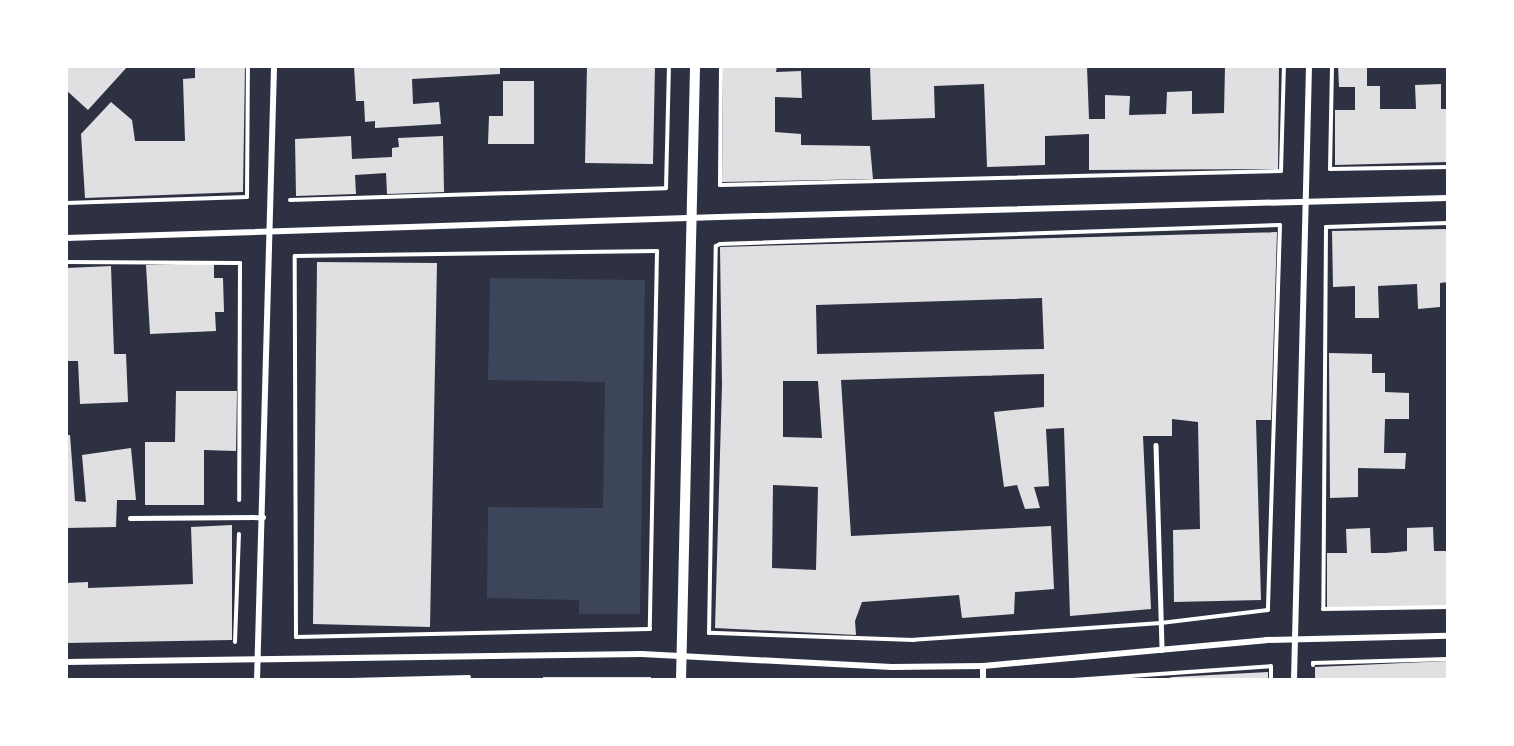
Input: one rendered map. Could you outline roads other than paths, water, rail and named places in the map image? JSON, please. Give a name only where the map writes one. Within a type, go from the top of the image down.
[{"type":"street","points":[[257,680],[264,516],[274,66]]},
{"type":"street","points":[[681,680],[695,66]]},
{"type":"street","points":[[1294,680],[1309,66]]},
{"type":"street","points":[[66,238],[692,218],[1448,198]]},
{"type":"street","points":[[66,662],[258,662],[642,654],[892,667],[983,666],[1294,639],[1448,636]]},
{"type":"street","points":[[983,666],[983,680]]},
{"type":"lane","points":[[1156,445],[1162,650]]},
{"type":"lane","points":[[130,518],[264,516]]}]
